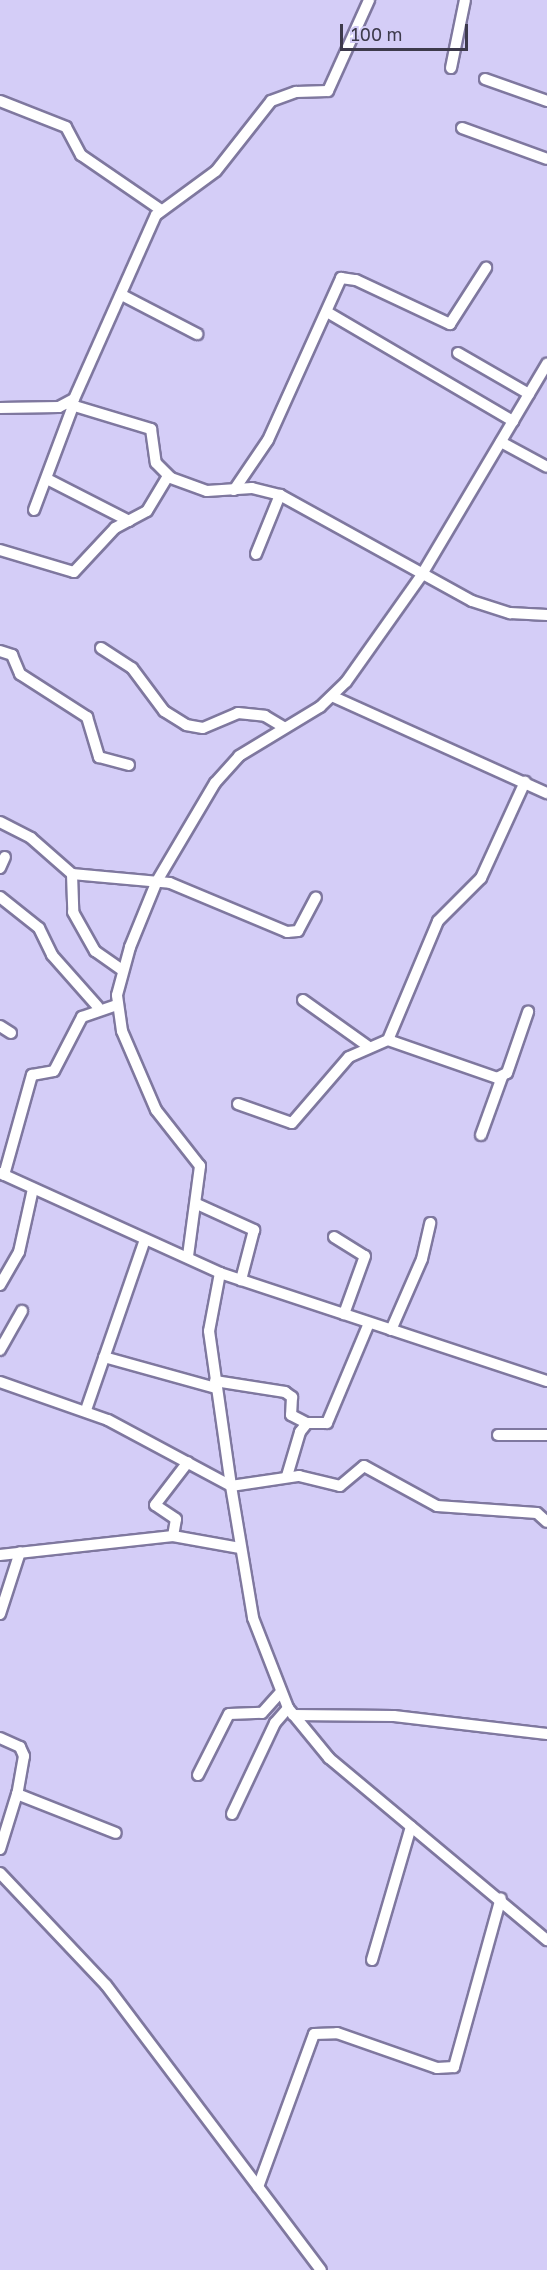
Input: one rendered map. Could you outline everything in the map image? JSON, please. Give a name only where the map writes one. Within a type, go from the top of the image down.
[{"type":"street","points":[[34,510],[49,480],[71,405],[83,386],[122,295],[143,237],[161,210],[223,165],[271,100],[296,92],[328,91],[369,0]]},
{"type":"street","points":[[451,68],[465,0]]},
{"type":"street","points":[[485,79],[547,101]]},
{"type":"street","points":[[0,101],[66,127],[81,155],[161,210]]},
{"type":"street","points":[[462,128],[547,159]]},
{"type":"street","points":[[234,490],[268,440],[327,312],[336,284],[345,277],[450,324],[486,268]]},
{"type":"street","points":[[122,295],[197,334]]},
{"type":"street","points":[[327,312],[513,421]]},
{"type":"street","points":[[458,353],[529,394]]},
{"type":"street","points":[[188,1256],[197,1204],[198,1162],[153,1105],[126,1044],[116,1005],[122,969],[157,881],[225,770],[283,727],[333,697],[421,576],[547,364]]},
{"type":"street","points":[[0,408],[71,405],[151,429],[156,463],[168,476],[207,492],[234,490],[280,495],[421,576],[492,609],[547,615]]},
{"type":"street","points":[[501,442],[547,467]]},
{"type":"street","points":[[1,553],[72,573],[115,528],[147,511],[168,476]]},
{"type":"street","points":[[49,480],[129,521]]},
{"type":"street","points":[[256,554],[280,495]]},
{"type":"street","points":[[101,648],[132,668],[164,711],[186,725],[203,728],[238,713],[265,716],[283,727]]},
{"type":"street","points":[[0,651],[12,655],[20,674],[87,717],[99,757],[129,765]]},
{"type":"street","points":[[333,697],[547,793]]},
{"type":"street","points":[[388,1040],[438,921],[481,878],[525,782]]},
{"type":"street","points":[[0,822],[31,838],[72,874],[157,881],[293,933],[316,897]]},
{"type":"street","points":[[72,874],[73,912],[96,951],[122,969]]},
{"type":"street","points":[[0,897],[39,928],[52,955],[98,1007]]},
{"type":"street","points":[[303,1000],[369,1047]]},
{"type":"street","points":[[116,1005],[98,1007],[77,1025],[54,1071],[32,1075],[2,1174],[145,1240],[188,1256],[220,1273],[547,1382]]},
{"type":"street","points":[[481,1135],[528,1012]]},
{"type":"street","points":[[0,1026],[11,1033]]},
{"type":"street","points":[[238,1104],[292,1123],[350,1057],[388,1040],[464,1070],[502,1077]]},
{"type":"street","points":[[0,1285],[19,1252],[33,1189]]},
{"type":"street","points":[[197,1204],[254,1230],[241,1280]]},
{"type":"street","points":[[391,1330],[422,1259],[430,1223]]},
{"type":"street","points":[[334,1238],[365,1256],[344,1314]]},
{"type":"street","points":[[86,1410],[104,1357],[131,1292],[145,1240]]},
{"type":"street","points":[[220,1273],[209,1320],[215,1384],[240,1548],[253,1618],[290,1712],[329,1758],[501,1898],[547,1940]]},
{"type":"street","points":[[0,1350],[22,1311]]},
{"type":"street","points":[[104,1357],[215,1384],[285,1392],[292,1397],[293,1417],[307,1423],[327,1423],[369,1323]]},
{"type":"street","points":[[0,1382],[86,1410],[231,1486],[287,1476],[340,1486],[367,1466],[437,1506],[537,1513],[547,1522]]},
{"type":"street","points":[[287,1476],[295,1442],[307,1423]]},
{"type":"street","points":[[498,1435],[547,1435]]},
{"type":"street","points":[[173,1536],[176,1519],[155,1505],[188,1462]]},
{"type":"street","points":[[0,1555],[173,1536],[240,1548]]},
{"type":"street","points":[[0,1614],[20,1552]]},
{"type":"street","points":[[198,1774],[229,1714],[262,1713],[281,1692]]},
{"type":"street","points":[[232,1814],[275,1723],[290,1712],[394,1716],[547,1734]]},
{"type":"street","points":[[0,1738],[20,1747],[24,1756],[0,1849]]},
{"type":"street","points":[[16,1794],[116,1833]]},
{"type":"street","points":[[372,1960],[411,1827]]},
{"type":"street","points":[[0,1873],[106,1984],[321,2270]]},
{"type":"street","points":[[258,2187],[314,2034],[337,2033],[437,2068],[454,2067],[501,1898]]}]
